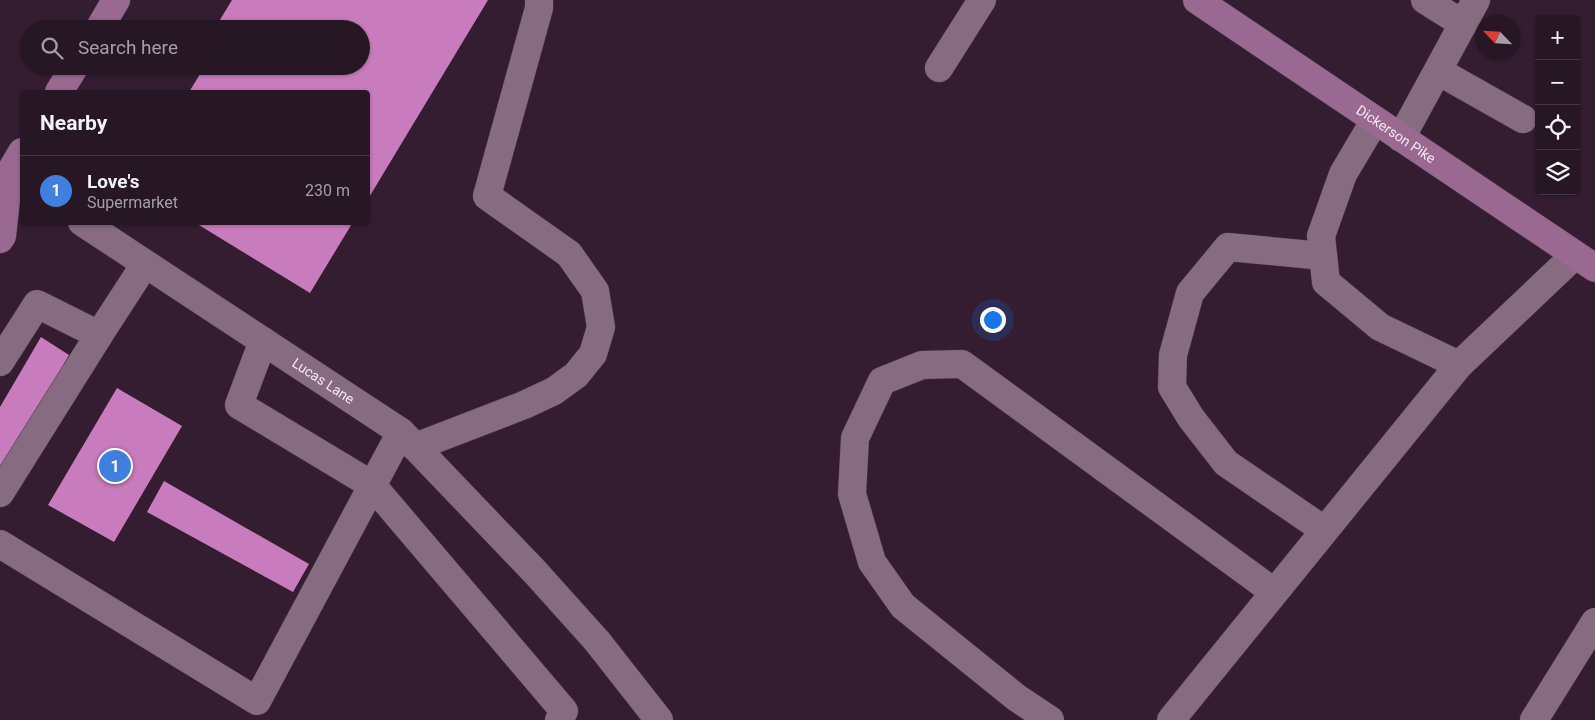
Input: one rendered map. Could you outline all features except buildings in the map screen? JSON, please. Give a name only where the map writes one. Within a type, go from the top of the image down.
[{"type":"main road","points":[[104,20],[116,0]]},
{"type":"main road","name":"Dickerson Pike","points":[[1203,2],[1585,262]]},
{"type":"main road","points":[[60,90],[70,75]]},
{"type":"main road","points":[[0,239],[14,173]]},
{"type":"street","points":[[0,544],[257,701],[372,485],[408,439],[524,405],[554,391],[576,375],[593,354],[600,327],[595,290],[569,254],[487,196],[539,8],[539,0]]},
{"type":"street","points":[[939,68],[982,0]]},
{"type":"street","points":[[1425,0],[1463,24]]},
{"type":"street","points":[[1401,138],[1476,0]]},
{"type":"street","points":[[1438,71],[1523,119]]},
{"type":"street","points":[[1374,120],[1344,174],[1321,236],[1326,282],[1380,328],[1459,365]]},
{"type":"street","name":"Lucas Lane","points":[[87,225],[408,439],[535,572],[597,641],[659,720]]},
{"type":"street","points":[[1323,256],[1228,247],[1190,293],[1173,355],[1172,388],[1191,418],[1226,463],[1324,530]]},
{"type":"street","points":[[1171,720],[1459,365],[1585,262]]},
{"type":"street","points":[[0,493],[99,334],[146,264]]},
{"type":"street","points":[[2,355],[37,304],[99,334]]},
{"type":"street","points":[[263,341],[239,405],[372,485],[564,711],[559,720]]},
{"type":"street","points":[[1050,720],[1017,698],[903,606],[872,562],[852,494],[855,438],[882,381],[922,366],[962,364],[1274,592]]},
{"type":"street","points":[[1534,720],[1595,622]]},
{"type":"place","name":"Love's","points":[[115,466]]}]
